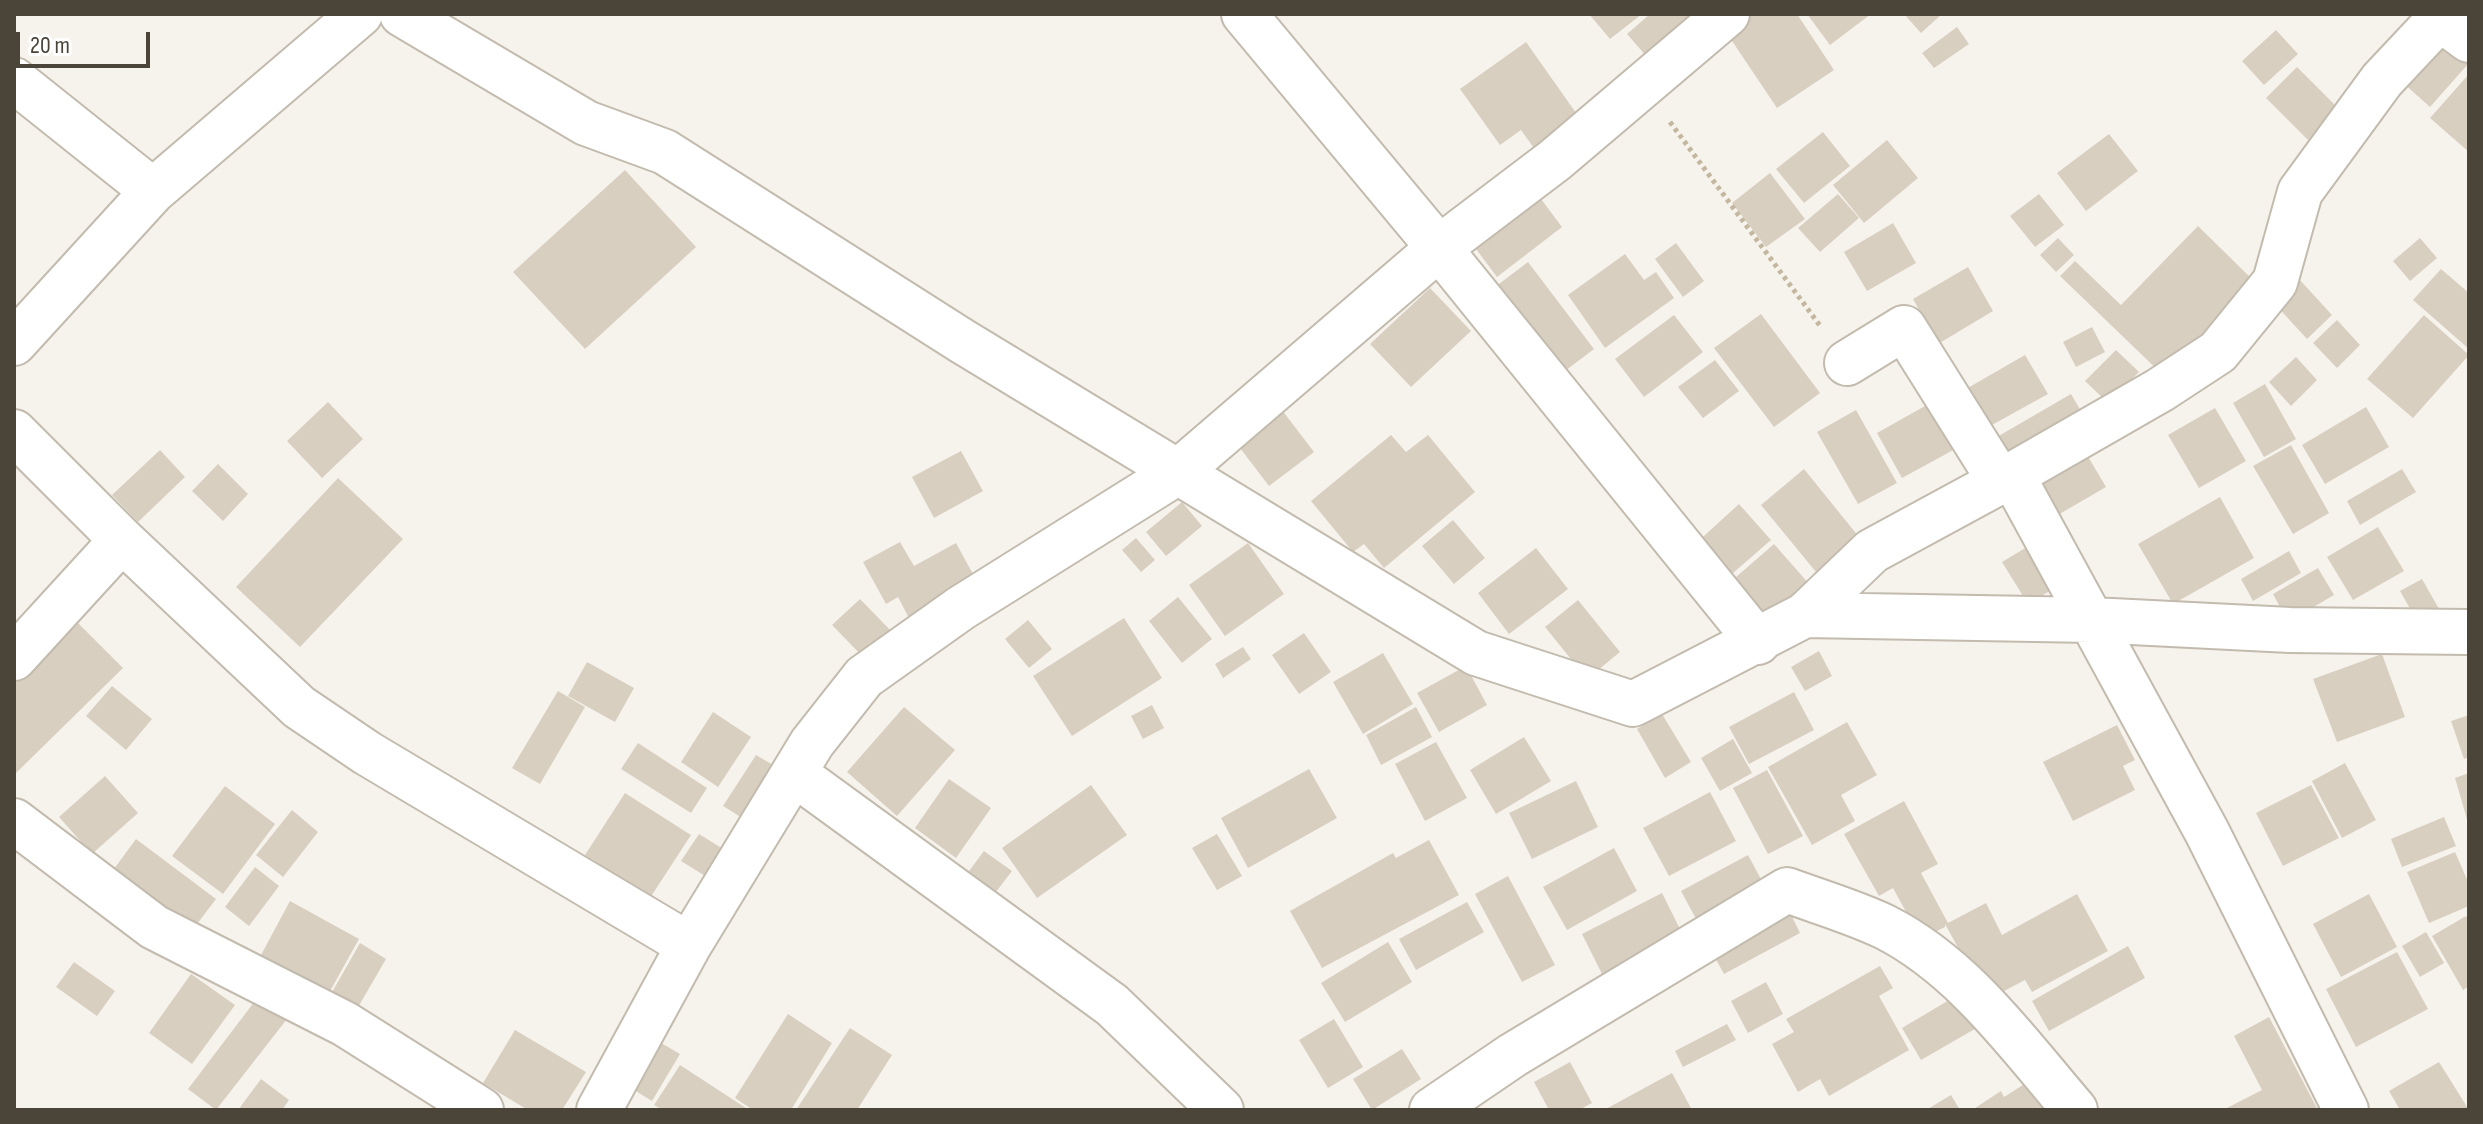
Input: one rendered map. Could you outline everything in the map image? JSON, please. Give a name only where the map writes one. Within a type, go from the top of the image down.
[{"type":"street","points":[[14,343],[153,191],[360,14]]},
{"type":"street","points":[[402,14],[586,123],[665,152],[962,341],[1476,653],[1633,704],[1805,615],[1872,551],[2160,390],[2218,352],[2275,282],[2300,192],[2382,80],[2435,23]]},
{"type":"street","points":[[1244,14],[1439,248],[1758,642]]},
{"type":"street","points":[[599,1110],[689,945],[812,743],[864,677],[961,608],[1178,472],[1439,248],[1555,160],[1727,14]]},
{"type":"street","points":[[14,80],[153,191]]},
{"type":"street","points":[[1847,363],[1904,328],[2006,478],[2092,620],[2207,832],[2346,1110]]},
{"type":"street","points":[[14,432],[122,540],[299,707],[367,753],[689,945]]},
{"type":"street","points":[[14,658],[122,540]]},
{"type":"street","points":[[1805,615],[2092,620],[2290,630],[2469,632]]},
{"type":"street","points":[[795,774],[1112,1005],[1221,1110]]},
{"type":"street","points":[[14,821],[154,927],[345,1024],[481,1110]]},
{"type":"street","points":[[1432,1110],[1513,1055],[1787,890],[1887,928],[1927,957],[1976,995],[2075,1110]]},
{"type":"path","points":[[1642,85],[1847,363]]},
{"type":"building","points":[[1589,14],[1642,14],[1610,39]]},
{"type":"building","points":[[1650,14],[1699,14],[1647,57],[1627,34]]},
{"type":"building","points":[[1753,14],[1797,14],[1834,70],[1777,108],[1726,32]]},
{"type":"building","points":[[1807,14],[1871,14],[1830,45]]},
{"type":"building","points":[[1904,14],[1942,14],[1921,33]]},
{"type":"building","points":[[1957,27],[1969,44],[1934,68],[1922,53]]},
{"type":"building","points":[[2276,30],[2298,54],[2264,85],[2242,61]]},
{"type":"building","points":[[2445,33],[2469,55],[2469,63],[2430,107],[2402,82]]},
{"type":"building","points":[[1526,42],[1581,120],[1536,151],[1521,130],[1500,145],[1460,89]]},
{"type":"building","points":[[2297,67],[2340,110],[2308,140],[2266,98]]},
{"type":"building","points":[[2469,74],[2469,152],[2430,118]]},
{"type":"building","points":[[1823,132],[1850,166],[1804,203],[1776,169]]},
{"type":"building","points":[[2109,134],[2138,171],[2086,211],[2057,173]]},
{"type":"building","points":[[1887,140],[1918,178],[1864,223],[1833,185]]},
{"type":"building","points":[[625,170],[696,247],[585,349],[513,272]]},
{"type":"building","points":[[1770,173],[1805,219],[1766,247],[1732,203]]},
{"type":"building","points":[[1535,191],[1562,227],[1497,277],[1470,241]]},
{"type":"building","points":[[1838,194],[1859,218],[1820,252],[1798,228]]},
{"type":"building","points":[[2039,194],[2064,225],[2035,247],[2010,216]]},
{"type":"building","points":[[1893,223],[1916,263],[1867,291],[1844,252]]},
{"type":"building","points":[[2198,226],[2258,285],[2167,379],[2060,276],[2075,261],[2121,305]]},
{"type":"building","points":[[2058,238],[2074,255],[2056,272],[2040,255]]},
{"type":"building","points":[[2420,238],[2437,258],[2410,281],[2393,261]]},
{"type":"building","points":[[1676,243],[1704,281],[1683,297],[1655,259]]},
{"type":"building","points":[[1625,254],[1644,280],[1656,272],[1674,298],[1605,348],[1568,295]]},
{"type":"building","points":[[1528,262],[1594,349],[1557,377],[1491,290]]},
{"type":"building","points":[[1968,267],[1993,311],[1938,344],[1913,299]]},
{"type":"building","points":[[2441,269],[2469,293],[2469,349],[2413,300]]},
{"type":"building","points":[[2299,279],[2332,315],[2307,339],[2274,303]]},
{"type":"building","points":[[1430,288],[1471,331],[1411,387],[1370,344]]},
{"type":"building","points":[[1761,314],[1820,393],[1774,427],[1714,348]]},
{"type":"building","points":[[1674,315],[1703,352],[1644,397],[1615,359]]},
{"type":"building","points":[[2424,315],[2469,355],[2413,418],[2367,379]]},
{"type":"building","points":[[2337,320],[2360,345],[2337,368],[2313,343]]},
{"type":"building","points":[[2092,327],[2105,352],[2076,367],[2063,342]]},
{"type":"building","points":[[2116,350],[2139,372],[2108,403],[2085,381]]},
{"type":"building","points":[[2025,355],[2048,394],[1981,431],[1959,393]]},
{"type":"building","points":[[2296,357],[2317,380],[2291,406],[2269,382]]},
{"type":"building","points":[[1715,360],[1739,391],[1703,418],[1678,387]]},
{"type":"building","points":[[2265,384],[2296,439],[2264,457],[2233,403]]},
{"type":"building","points":[[2071,394],[2084,416],[2002,462],[1990,441]]},
{"type":"building","points":[[328,402],[363,439],[322,478],[287,441]]},
{"type":"building","points":[[1932,402],[1957,448],[1902,478],[1877,433]]},
{"type":"building","points":[[2366,407],[2389,447],[2325,484],[2302,445]]},
{"type":"building","points":[[2215,408],[2246,461],[2199,488],[2168,435]]},
{"type":"building","points":[[1282,410],[1314,452],[1269,486],[1237,444]]},
{"type":"building","points":[[1856,410],[1897,483],[1858,504],[1817,432]]},
{"type":"building","points":[[1391,435],[1406,452],[1428,435],[1475,492],[1384,568],[1364,544],[1353,552],[1311,501]]},
{"type":"building","points":[[2080,443],[2106,487],[2051,519],[2025,474]]},
{"type":"building","points":[[2291,445],[2329,513],[2293,534],[2253,466]]},
{"type":"building","points":[[160,450],[185,477],[138,522],[112,495]]},
{"type":"building","points":[[961,451],[983,491],[934,518],[912,477]]},
{"type":"building","points":[[218,464],[248,494],[223,521],[192,491]]},
{"type":"building","points":[[1804,469],[1859,537],[1816,572],[1761,505]]},
{"type":"building","points":[[2402,469],[2416,492],[2360,525],[2347,501]]},
{"type":"building","points":[[338,478],[403,539],[300,647],[236,587]]},
{"type":"building","points":[[2220,497],[2254,558],[2173,604],[2138,544]]},
{"type":"building","points":[[1182,502],[1202,526],[1166,556],[1146,532]]},
{"type":"building","points":[[1739,504],[1771,540],[1725,580],[1694,545]]},
{"type":"building","points":[[1453,520],[1485,558],[1454,584],[1422,546]]},
{"type":"building","points":[[2378,527],[2404,571],[2353,600],[2327,557]]},
{"type":"building","points":[[1136,538],[1155,560],[1141,572],[1122,550]]},
{"type":"building","points":[[900,542],[914,566],[956,543],[980,587],[912,624],[898,597],[886,604],[863,562]]},
{"type":"building","points":[[1248,543],[1284,594],[1225,636],[1189,585]]},
{"type":"building","points":[[1774,544],[1810,585],[1764,625],[1728,584]]},
{"type":"building","points":[[2027,547],[2053,589],[2028,604],[2002,562]]},
{"type":"building","points":[[1536,548],[1568,589],[1509,634],[1478,593]]},
{"type":"building","points":[[2289,551],[2301,573],[2253,601],[2241,579]]},
{"type":"building","points":[[2318,568],[2334,595],[2288,622],[2273,594]]},
{"type":"building","points":[[2422,579],[2439,609],[2417,621],[2400,591]]},
{"type":"building","points":[[1178,597],[1212,639],[1182,663],[1149,621]]},
{"type":"building","points":[[860,599],[893,633],[866,660],[832,625]]},
{"type":"building","points":[[1578,600],[1620,652],[1587,679],[1545,627]]},
{"type":"building","points":[[1124,618],[1162,678],[1072,736],[1033,676]]},
{"type":"building","points":[[75,620],[123,668],[14,775],[14,680]]},
{"type":"building","points":[[1028,620],[1052,649],[1029,668],[1005,639]]},
{"type":"building","points":[[1304,633],[1331,672],[1299,694],[1272,655]]},
{"type":"building","points":[[1243,647],[1251,659],[1223,678],[1215,664]]},
{"type":"building","points":[[1819,651],[1832,676],[1805,691],[1791,667]]},
{"type":"building","points":[[1383,653],[1413,704],[1363,734],[1333,682]]},
{"type":"building","points":[[2382,654],[2405,717],[2337,742],[2313,679]]},
{"type":"building","points":[[587,662],[634,688],[615,722],[568,696]]},
{"type":"building","points":[[1466,666],[1487,705],[1439,732],[1417,693]]},
{"type":"building","points":[[112,686],[152,719],[126,750],[86,716]]},
{"type":"building","points":[[558,691],[585,707],[540,784],[512,768]]},
{"type":"building","points":[[1794,692],[1814,730],[1749,764],[1729,727]]},
{"type":"building","points":[[1152,705],[1164,728],[1143,739],[1131,716]]},
{"type":"building","points":[[904,707],[955,750],[897,816],[847,772]]},
{"type":"building","points":[[1416,707],[1432,737],[1381,765],[1366,735]]},
{"type":"building","points":[[713,712],[751,737],[718,787],[681,762]]},
{"type":"building","points":[[1662,714],[1691,762],[1665,778],[1637,729]]},
{"type":"building","points":[[2469,715],[2469,757],[2464,759],[2451,721]]},
{"type":"building","points":[[1847,722],[1877,775],[1841,795],[1855,821],[1812,845],[1768,767]]},
{"type":"building","points":[[2117,725],[2135,760],[2123,766],[2135,790],[2073,821],[2043,762]]},
{"type":"building","points":[[1524,737],[1551,781],[1496,814],[1470,770]]},
{"type":"building","points":[[1733,739],[1752,773],[1720,791],[1701,758]]},
{"type":"building","points":[[1436,742],[1467,798],[1425,821],[1395,764]]},
{"type":"building","points":[[638,743],[707,788],[691,813],[621,769]]},
{"type":"building","points":[[756,755],[778,768],[744,819],[723,806]]},
{"type":"building","points":[[2345,763],[2376,820],[2342,838],[2312,781]]},
{"type":"building","points":[[1309,769],[1337,818],[1248,868],[1221,818]]},
{"type":"building","points":[[1767,770],[1803,836],[1768,854],[1733,788]]},
{"type":"building","points":[[2469,773],[2469,823],[2468,823],[2455,778]]},
{"type":"building","points":[[105,776],[138,813],[92,854],[59,817]]},
{"type":"building","points":[[949,779],[991,808],[956,858],[915,828]]},
{"type":"building","points":[[1576,781],[1598,827],[1532,859],[1509,813]]},
{"type":"building","points":[[1091,785],[1127,835],[1037,898],[1002,848]]},
{"type":"building","points":[[2311,785],[2339,838],[2283,866],[2256,813]]},
{"type":"building","points":[[225,786],[275,824],[223,894],[172,856]]},
{"type":"building","points":[[1710,792],[1736,841],[1669,876],[1643,828]]},
{"type":"building","points":[[625,793],[691,835],[650,898],[585,855]]},
{"type":"building","points":[[1904,801],[1938,864],[1921,873],[1948,923],[1986,903],[2002,935],[2077,894],[2108,951],[2032,992],[2025,980],[1987,1000],[1945,924],[1945,927],[1921,939],[1893,888],[1879,896],[1844,834]]},
{"type":"building","points":[[292,810],[318,832],[283,877],[256,855]]},
{"type":"building","points":[[2444,817],[2456,846],[2402,867],[2391,839]]},
{"type":"building","points":[[699,834],[728,852],[710,879],[681,861]]},
{"type":"building","points":[[1217,834],[1242,876],[1217,890],[1192,848]]},
{"type":"building","points":[[136,839],[216,899],[188,936],[108,877]]},
{"type":"building","points":[[1429,840],[1459,895],[1322,968],[1290,911],[1393,853],[1396,858]]},
{"type":"building","points":[[1614,848],[1637,891],[1567,930],[1543,887]]},
{"type":"building","points":[[984,851],[1012,871],[996,892],[969,871]]},
{"type":"building","points":[[2455,852],[2469,884],[2469,906],[2429,923],[2407,872]]},
{"type":"building","points":[[1748,855],[1769,894],[1702,930],[1681,891]]},
{"type":"building","points":[[255,867],[279,886],[249,926],[225,907]]},
{"type":"building","points":[[1508,876],[1555,965],[1522,982],[1475,894]]},
{"type":"building","points":[[1662,893],[1685,939],[1605,980],[1582,934]]},
{"type":"building","points":[[2369,894],[2397,947],[2341,977],[2313,924]]},
{"type":"building","points":[[290,901],[359,939],[329,993],[261,955]]},
{"type":"building","points":[[1467,902],[1484,932],[1416,970],[1399,939]]},
{"type":"building","points":[[1785,902],[1800,933],[1724,974],[1707,943]]},
{"type":"building","points":[[2466,916],[2469,922],[2469,986],[2463,990],[2432,936]]},
{"type":"building","points":[[2426,932],[2444,963],[2420,977],[2402,946]]},
{"type":"building","points":[[1388,942],[1412,982],[1345,1022],[1321,983]]},
{"type":"building","points":[[360,943],[386,959],[357,1009],[331,994]]},
{"type":"building","points":[[2128,946],[2145,978],[2049,1031],[2032,1001]]},
{"type":"building","points":[[2397,952],[2428,1009],[2356,1047],[2326,989]]},
{"type":"building","points":[[74,962],[115,991],[97,1016],[56,987]]},
{"type":"building","points":[[1880,966],[1893,988],[1879,996],[1909,1050],[1829,1096],[1820,1079],[1798,1092],[1772,1044],[1794,1032],[1786,1019]]},
{"type":"building","points":[[191,974],[235,1005],[192,1064],[149,1033]]},
{"type":"building","points":[[1766,982],[1783,1014],[1748,1033],[1731,1001]]},
{"type":"building","points":[[1961,993],[1980,1026],[1921,1060],[1902,1028]]},
{"type":"building","points":[[258,997],[287,1019],[216,1110],[188,1089]]},
{"type":"building","points":[[788,1014],[832,1043],[791,1110],[753,1110],[735,1098]]},
{"type":"building","points":[[2269,1017],[2318,1110],[2223,1110],[2262,1090],[2234,1036]]},
{"type":"building","points":[[1334,1019],[1363,1067],[1328,1088],[1299,1040]]},
{"type":"building","points":[[1727,1024],[1736,1040],[1683,1067],[1675,1051]]},
{"type":"building","points":[[850,1028],[892,1055],[857,1110],[796,1110]]},
{"type":"building","points":[[515,1030],[586,1072],[562,1110],[528,1110],[483,1083]]},
{"type":"building","points":[[649,1036],[680,1054],[652,1101],[621,1082]]},
{"type":"building","points":[[1402,1049],[1421,1079],[1372,1110],[1353,1079]]},
{"type":"building","points":[[1570,1062],[1592,1103],[1579,1110],[1549,1110],[1534,1082]]},
{"type":"building","points":[[2439,1062],[2469,1110],[2400,1110],[2389,1091]]},
{"type":"building","points":[[680,1065],[749,1110],[663,1110],[654,1105]]},
{"type":"building","points":[[1672,1073],[1692,1110],[1604,1110]]},
{"type":"building","points":[[2034,1078],[2054,1110],[1972,1110],[2001,1091],[2004,1097]]},
{"type":"building","points":[[261,1079],[289,1100],[282,1110],[238,1110]]},
{"type":"building","points":[[1951,1095],[1960,1110],[1926,1110]]}]
